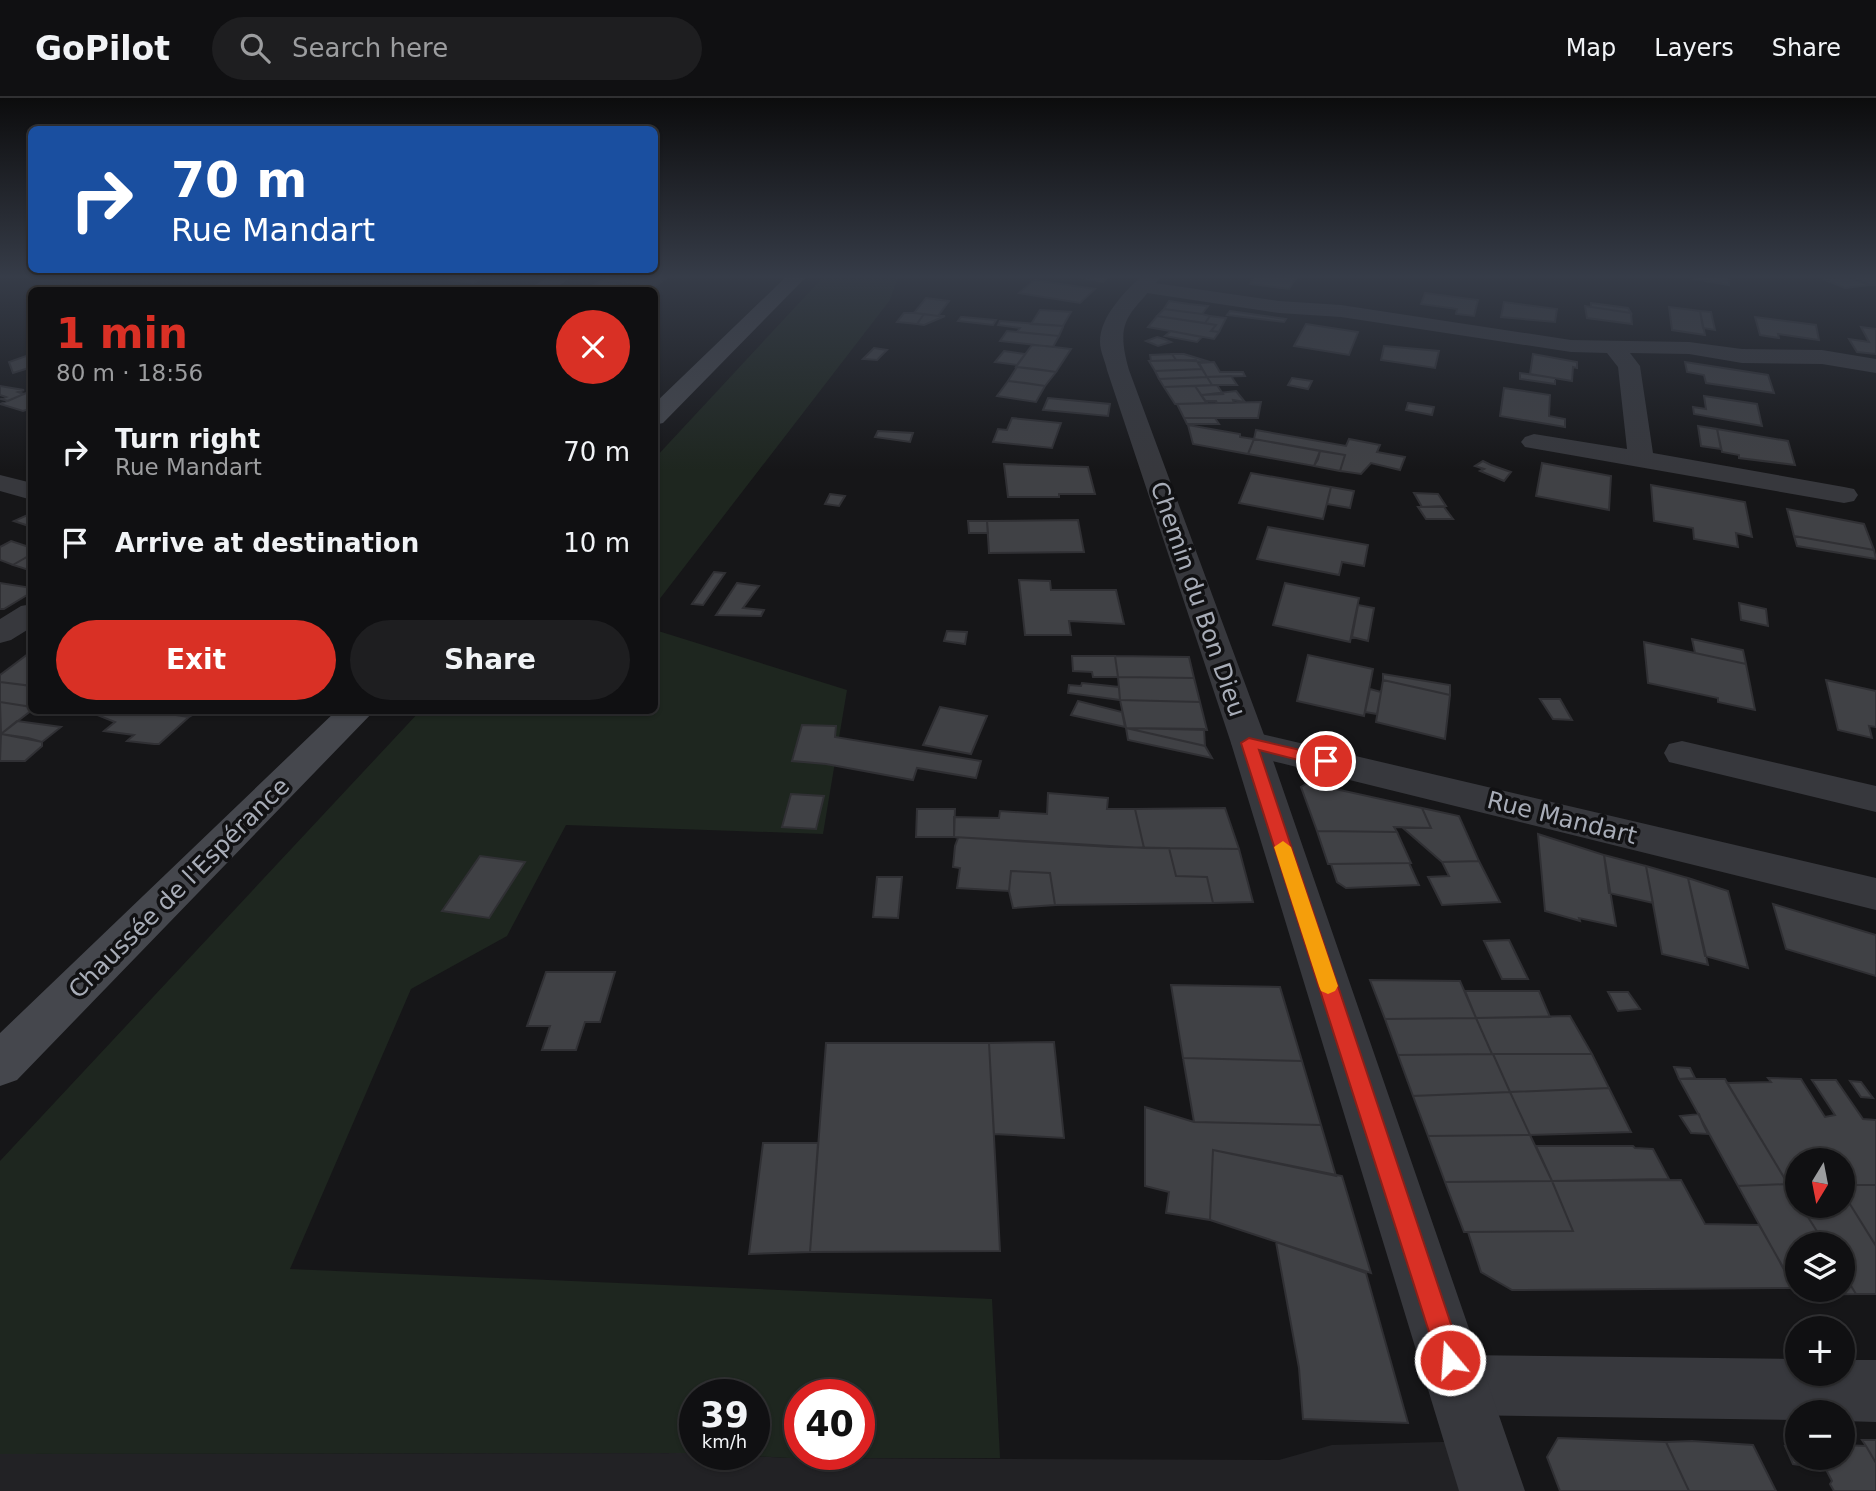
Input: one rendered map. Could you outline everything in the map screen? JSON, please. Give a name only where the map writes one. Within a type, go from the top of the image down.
[{"type":"main road","points":[[658,414],[733,340]]},
{"type":"main road","name":"Chaussée de l'Espérance","points":[[0,1065],[354,714]]},
{"type":"street","name":"Chemin du Bon Dieu","points":[[1111,340],[1118,370],[1249,743],[1492,1491]]},
{"type":"street","points":[[1532,340],[1571,346],[1689,348],[1742,356],[1822,357],[1876,366]]},
{"type":"street","points":[[1613,346],[1629,366],[1641,459]]},
{"type":"street","points":[[1534,442],[1844,495]]},
{"type":"street","points":[[0,483],[28,491]]},
{"type":"street","points":[[0,633],[28,616]]},
{"type":"street","name":"Rue Mandart","points":[[1249,743],[1876,894]]},
{"type":"street","points":[[1682,753],[1876,799]]},
{"type":"street","points":[[1459,1385],[1876,1391]]},
{"type":"shaded area","points":[[765,340],[859,340],[658,601],[658,455]]},
{"type":"shaded area","points":[[658,631],[847,690],[823,834],[566,825],[507,936],[411,989],[290,1269],[992,1299],[1000,1458],[875,1458],[875,1379],[784,1379],[784,1458],[770,1457],[770,1379],[679,1379],[679,1453],[0,1454],[0,1161],[417,714],[658,714]]},
{"type":"shaded area","points":[[1477,1441],[1492,1491],[0,1491],[0,1454],[679,1453],[679,1470],[770,1470],[770,1457],[784,1458],[784,1470],[875,1470],[875,1458],[1279,1460],[1332,1445]]},
{"type":"building","points":[[1001,340],[1057,340],[1053,347]]},
{"type":"building","points":[[1165,340],[1171,342],[1158,346],[1146,341]]},
{"type":"building","points":[[1297,340],[1355,340],[1349,355],[1294,346]]},
{"type":"building","points":[[1850,340],[1856,340],[1869,342],[1868,340],[1876,340],[1876,354],[1857,352]]},
{"type":"building","points":[[1032,345],[1071,349],[1056,372],[1016,367]]},
{"type":"building","points":[[1384,346],[1439,351],[1435,368],[1381,360]]},
{"type":"building","points":[[874,348],[887,350],[877,360],[863,359]]},
{"type":"building","points":[[1004,351],[1025,354],[1017,365],[995,362]]},
{"type":"building","points":[[1172,354],[1176,360],[1151,361],[1150,355]]},
{"type":"building","points":[[1172,354],[1184,354],[1210,362],[1176,360]]},
{"type":"building","points":[[1533,354],[1577,362],[1577,368],[1573,367],[1572,381],[1530,374]]},
{"type":"building","points":[[26,356],[28,368],[13,373],[9,362]]},
{"type":"building","points":[[1196,360],[1202,369],[1155,371],[1149,361]]},
{"type":"building","points":[[1214,362],[1220,372],[1243,372],[1245,376],[1207,377],[1199,363]]},
{"type":"building","points":[[1685,362],[1768,375],[1774,393],[1706,383],[1704,375],[1687,372]]},
{"type":"building","points":[[1017,367],[1056,372],[1045,386],[1008,381]]},
{"type":"building","points":[[1202,369],[1207,377],[1159,379],[1155,371]]},
{"type":"building","points":[[1520,373],[1555,378],[1555,384],[1520,379]]},
{"type":"building","points":[[1231,376],[1237,385],[1212,385],[1207,377]]},
{"type":"building","points":[[1207,377],[1212,385],[1164,387],[1159,379]]},
{"type":"building","points":[[1292,378],[1312,381],[1308,389],[1288,385]]},
{"type":"building","points":[[1008,381],[1045,386],[1036,402],[997,396]]},
{"type":"building","points":[[1217,385],[1223,394],[1201,395],[1195,386]]},
{"type":"building","points":[[0,386],[24,390],[18,392],[24,394],[8,401],[1,399],[6,397],[0,395]]},
{"type":"building","points":[[1195,386],[1207,403],[1175,404],[1164,387]]},
{"type":"building","points":[[1504,388],[1550,395],[1549,416],[1565,419],[1565,427],[1500,416]]},
{"type":"building","points":[[1236,391],[1245,402],[1233,400],[1234,403],[1217,403],[1205,401],[1201,395]]},
{"type":"building","points":[[28,392],[28,409],[23,411],[0,404]]},
{"type":"building","points":[[1704,396],[1757,404],[1762,426],[1694,414],[1693,407],[1706,409]]},
{"type":"building","points":[[1048,398],[1110,404],[1108,416],[1043,410]]},
{"type":"building","points":[[1261,402],[1258,418],[1184,418],[1177,404]]},
{"type":"building","points":[[1408,403],[1434,407],[1432,415],[1406,410]]},
{"type":"building","points":[[1012,418],[1061,423],[1052,448],[993,442],[998,429],[1007,430]]},
{"type":"building","points":[[1184,418],[1215,418],[1219,424],[1187,424]]},
{"type":"building","points":[[1188,425],[1254,439],[1248,454],[1193,444]]},
{"type":"building","points":[[1698,426],[1717,429],[1721,449],[1701,446]]},
{"type":"building","points":[[1717,429],[1788,441],[1795,465],[1739,458],[1739,455],[1722,452]]},
{"type":"building","points":[[1256,430],[1346,446],[1349,439],[1380,445],[1377,452],[1405,457],[1400,470],[1371,463],[1361,474],[1340,471],[1345,455],[1254,439]]},
{"type":"building","points":[[878,431],[913,433],[910,442],[875,437]]},
{"type":"building","points":[[1254,439],[1320,451],[1314,466],[1248,454]]},
{"type":"building","points":[[1320,451],[1345,455],[1340,471],[1314,466]]},
{"type":"building","points":[[1483,461],[1511,472],[1504,481],[1480,471],[1484,469],[1475,466]]},
{"type":"building","points":[[1542,463],[1611,476],[1609,510],[1536,496]]},
{"type":"building","points":[[1004,464],[1088,467],[1095,494],[1008,497]]},
{"type":"building","points":[[1251,473],[1331,487],[1323,519],[1239,503]]},
{"type":"building","points":[[1651,485],[1745,502],[1752,537],[1736,533],[1738,547],[1694,539],[1693,528],[1654,521]]},
{"type":"building","points":[[1331,487],[1354,491],[1350,508],[1327,504]]},
{"type":"building","points":[[1414,493],[1438,494],[1446,506],[1422,507]]},
{"type":"building","points":[[830,494],[845,496],[839,506],[825,504]]},
{"type":"building","points":[[1418,507],[1444,507],[1453,519],[1426,519]]},
{"type":"building","points":[[1787,509],[1864,524],[1874,550],[1794,536]]},
{"type":"building","points":[[28,515],[28,526],[14,521]]},
{"type":"building","points":[[1078,520],[1084,552],[989,553],[987,521]]},
{"type":"building","points":[[968,521],[987,521],[988,533],[969,533]]},
{"type":"building","points":[[1268,527],[1368,545],[1364,566],[1342,562],[1339,575],[1257,559]]},
{"type":"building","points":[[1794,536],[1874,550],[1876,559],[1797,546]]},
{"type":"building","points":[[11,541],[28,547],[28,556],[13,565],[0,560],[0,547]]},
{"type":"building","points":[[28,556],[28,570],[13,565]]},
{"type":"building","points":[[714,572],[725,573],[703,605],[692,604]]},
{"type":"building","points":[[1019,580],[1050,581],[1051,590],[1116,590],[1124,624],[1069,621],[1071,635],[1025,635]]},
{"type":"building","points":[[0,583],[28,587],[28,594],[0,609]]},
{"type":"building","points":[[737,583],[759,586],[743,608],[764,610],[761,616],[716,615]]},
{"type":"building","points":[[1285,583],[1359,598],[1350,642],[1273,625]]},
{"type":"building","points":[[1739,603],[1766,609],[1768,626],[1741,620]]},
{"type":"building","points":[[1358,605],[1374,608],[1368,641],[1352,637]]},
{"type":"building","points":[[947,631],[967,632],[965,644],[944,641]]},
{"type":"building","points":[[1692,639],[1743,650],[1746,664],[1695,653]]},
{"type":"building","points":[[1644,642],[1746,664],[1755,710],[1718,702],[1718,698],[1648,683]]},
{"type":"building","points":[[28,654],[28,686],[0,682],[0,675]]},
{"type":"building","points":[[1308,655],[1373,669],[1364,716],[1297,701]]},
{"type":"building","points":[[1072,656],[1115,656],[1118,677],[1093,677],[1092,672],[1073,671]]},
{"type":"building","points":[[1115,656],[1189,657],[1194,678],[1118,677]]},
{"type":"building","points":[[1383,674],[1450,685],[1450,695],[1383,680]]},
{"type":"building","points":[[1118,677],[1194,678],[1200,702],[1120,700]]},
{"type":"building","points":[[1383,680],[1450,695],[1445,739],[1376,722]]},
{"type":"building","points":[[1826,680],[1876,691],[1876,727],[1869,726],[1872,738],[1838,730]]},
{"type":"building","points":[[0,682],[28,686],[28,706],[0,702]]},
{"type":"building","points":[[1082,683],[1119,687],[1120,700],[1068,693],[1069,685],[1081,686]]},
{"type":"building","points":[[1370,689],[1381,692],[1377,714],[1365,712]]},
{"type":"building","points":[[1540,699],[1560,699],[1572,720],[1553,719]]},
{"type":"building","points":[[1120,700],[1200,702],[1207,730],[1126,728]]},
{"type":"building","points":[[1078,701],[1122,712],[1125,727],[1071,715]]},
{"type":"building","points":[[0,702],[28,706],[28,713],[1,734]]},
{"type":"building","points":[[940,707],[987,716],[971,754],[923,745]]},
{"type":"building","points":[[95,714],[169,714],[189,717],[159,744],[127,741],[134,735],[104,731],[115,722]]},
{"type":"building","points":[[169,714],[194,714],[189,717]]},
{"type":"building","points":[[17,721],[61,727],[42,742],[1,734]]},
{"type":"building","points":[[802,725],[836,726],[835,737],[981,761],[976,778],[917,768],[913,780],[826,764],[792,761]]},
{"type":"building","points":[[1126,728],[1204,729],[1205,746]]},
{"type":"building","points":[[1126,728],[1205,746],[1212,758],[1128,740]]},
{"type":"building","points":[[1,734],[42,742],[42,746],[25,761],[0,761]]},
{"type":"building","points":[[1308,783],[1422,808],[1431,828],[1394,827],[1397,832],[1317,831],[1301,787]]},
{"type":"building","points":[[1048,793],[1108,798],[1107,809],[1135,809],[1144,848],[954,837],[954,817],[999,818],[1000,811],[1047,814]]},
{"type":"building","points":[[791,794],[824,796],[816,829],[782,827]]},
{"type":"building","points":[[1225,808],[1239,849],[1144,848],[1135,809]]},
{"type":"building","points":[[1422,808],[1459,816],[1479,861],[1442,862],[1403,828],[1431,828]]},
{"type":"building","points":[[917,809],[955,809],[954,837],[916,837]]},
{"type":"building","points":[[1317,831],[1397,832],[1411,863],[1328,864]]},
{"type":"building","points":[[1538,834],[1604,855],[1616,926],[1579,918],[1580,921],[1545,911]]},
{"type":"building","points":[[954,837],[1169,848],[1176,876],[1207,877],[1213,903],[1055,905],[1050,873],[1011,871],[1009,891],[957,888],[960,868],[953,867],[958,838]]},
{"type":"building","points":[[1169,848],[1239,849],[1253,902],[1213,903],[1207,877],[1176,876]]},
{"type":"building","points":[[1604,855],[1646,866],[1653,903],[1609,893]]},
{"type":"building","points":[[480,856],[525,862],[489,918],[442,911]]},
{"type":"building","points":[[1479,861],[1500,902],[1442,905],[1428,877],[1449,876],[1442,862]]},
{"type":"building","points":[[1409,863],[1419,885],[1346,888],[1337,882],[1331,864]]},
{"type":"building","points":[[1646,866],[1688,878],[1708,965],[1662,954]]},
{"type":"building","points":[[1011,871],[1050,873],[1055,905],[1013,908],[1009,891]]},
{"type":"building","points":[[877,877],[902,877],[898,918],[873,917]]},
{"type":"building","points":[[1688,878],[1728,891],[1748,968],[1705,956]]},
{"type":"building","points":[[1773,904],[1876,935],[1876,976],[1786,949]]},
{"type":"building","points":[[1509,940],[1528,979],[1502,979],[1484,941]]},
{"type":"building","points":[[546,972],[615,972],[600,1022],[585,1022],[576,1050],[542,1050],[550,1026],[527,1026]]},
{"type":"building","points":[[1370,980],[1460,981],[1476,1018],[1385,1019]]},
{"type":"building","points":[[1171,985],[1280,987],[1302,1061],[1183,1058]]},
{"type":"building","points":[[1465,991],[1539,991],[1550,1017],[1476,1018]]},
{"type":"building","points":[[1608,992],[1628,992],[1640,1009],[1618,1011]]},
{"type":"building","points":[[1570,1016],[1592,1054],[1492,1054],[1476,1018]]},
{"type":"building","points":[[1476,1018],[1492,1054],[1398,1055],[1385,1019]]},
{"type":"building","points":[[1054,1042],[1064,1138],[994,1134],[989,1043]]},
{"type":"building","points":[[826,1043],[989,1043],[1000,1251],[810,1252]]},
{"type":"building","points":[[1493,1054],[1510,1092],[1413,1096],[1398,1055]]},
{"type":"building","points":[[1493,1054],[1592,1054],[1609,1088],[1510,1092]]},
{"type":"building","points":[[1183,1058],[1302,1061],[1321,1125],[1194,1122]]},
{"type":"building","points":[[1674,1067],[1690,1068],[1695,1078],[1679,1079]]},
{"type":"building","points":[[1768,1078],[1801,1079],[1825,1117],[1835,1115],[1812,1080],[1836,1080],[1863,1119],[1876,1120],[1876,1185],[1855,1185],[1855,1148],[1785,1148],[1785,1179],[1727,1083],[1771,1082]]},
{"type":"building","points":[[1679,1079],[1725,1079],[1785,1179],[1785,1184],[1738,1186]]},
{"type":"building","points":[[1850,1081],[1861,1082],[1873,1098],[1861,1097]]},
{"type":"building","points":[[1609,1088],[1631,1132],[1530,1135],[1510,1092]]},
{"type":"building","points":[[1510,1092],[1530,1135],[1428,1136],[1413,1096]]},
{"type":"building","points":[[1145,1107],[1194,1122],[1321,1125],[1336,1176],[1213,1150],[1210,1220],[1166,1213],[1169,1192],[1145,1186]]},
{"type":"building","points":[[1699,1114],[1708,1134],[1691,1133],[1680,1116]]},
{"type":"building","points":[[1530,1135],[1552,1181],[1445,1182],[1428,1136]]},
{"type":"building","points":[[763,1143],[818,1143],[810,1252],[749,1254]]},
{"type":"building","points":[[1536,1146],[1633,1146],[1653,1149],[1669,1179],[1552,1181]]},
{"type":"building","points":[[1213,1150],[1342,1176],[1371,1273],[1210,1220]]},
{"type":"building","points":[[1681,1180],[1705,1224],[1759,1225],[1785,1270],[1785,1288],[1512,1290],[1481,1272],[1468,1232],[1573,1231],[1552,1181]]},
{"type":"building","points":[[1552,1181],[1573,1231],[1464,1232],[1445,1182]]},
{"type":"building","points":[[1785,1184],[1785,1218],[1809,1218],[1817,1232],[1785,1232],[1785,1271],[1738,1186]]},
{"type":"building","points":[[1855,1185],[1876,1185],[1876,1246],[1855,1212]]},
{"type":"building","points":[[1855,1212],[1876,1246],[1876,1294],[1855,1292],[1855,1232],[1817,1232],[1809,1218],[1855,1218]]},
{"type":"building","points":[[1276,1242],[1366,1273],[1408,1423],[1303,1419],[1299,1368]]},
{"type":"building","points":[[1558,1438],[1666,1442],[1689,1491],[1560,1491],[1547,1457]]},
{"type":"building","points":[[1862,1440],[1876,1440],[1876,1463],[1866,1446]]},
{"type":"building","points":[[1666,1442],[1753,1445],[1776,1491],[1689,1491]]},
{"type":"building","points":[[1855,1446],[1866,1446],[1876,1463],[1876,1491],[1834,1491],[1830,1484],[1832,1481],[1826,1470],[1855,1470]]},
{"type":"slow traffic","points":[[1283,847],[1328,986]]},
{"type":"route","points":[[1326,761],[1249,743],[1450,1360]]}]
